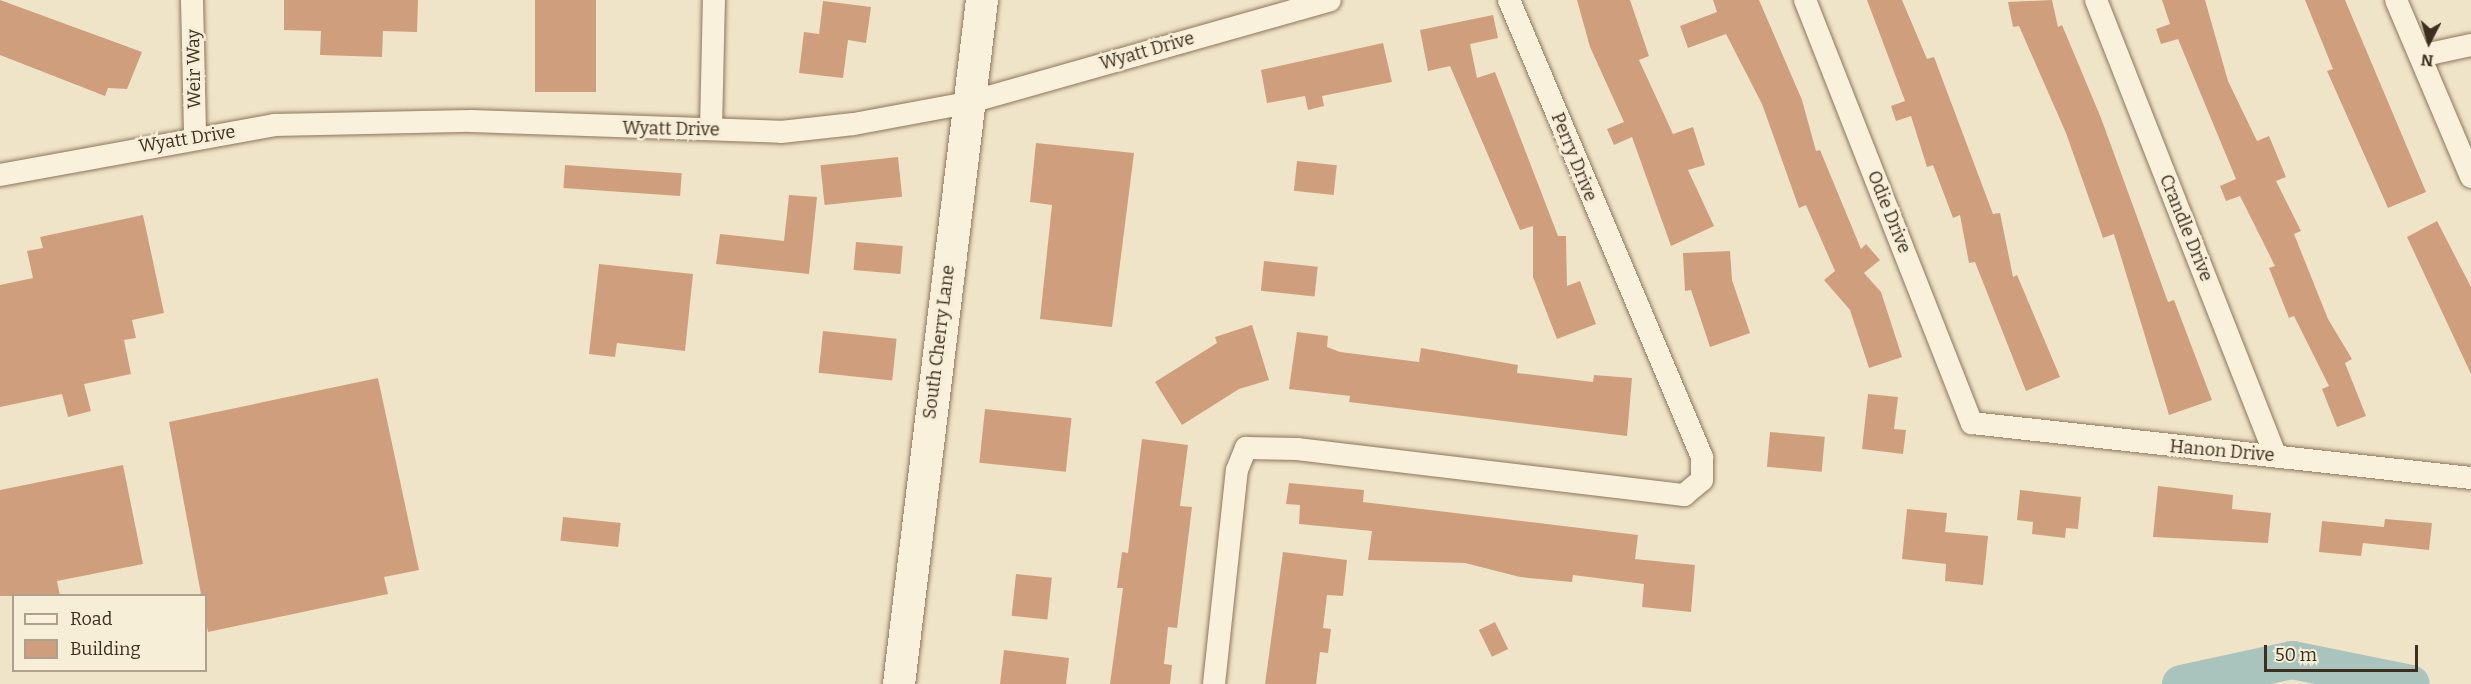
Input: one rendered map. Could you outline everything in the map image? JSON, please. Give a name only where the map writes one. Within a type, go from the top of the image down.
[{"type":"street","name":"Weir Way","points":[[192,0],[195,137]]},
{"type":"street","points":[[711,129],[714,0]]},
{"type":"street","name":"South Cherry Lane","points":[[899,684],[967,103],[982,0]]},
{"type":"street","name":"Perry Drive","points":[[1214,684],[1237,470],[1246,448],[1290,448],[1684,495],[1695,490],[1704,464],[1638,314],[1509,0]]},
{"type":"street","name":"Odie Drive","points":[[1805,0],[1972,423]]},
{"type":"street","name":"Crandle Drive","points":[[2096,0],[2276,456]]},
{"type":"street","points":[[2396,0],[2471,177]]},
{"type":"street","name":"Wyatt Drive","points":[[0,175],[195,137],[274,125],[471,121],[781,132],[967,103],[1320,1]]},
{"type":"street","points":[[2420,56],[2471,45]]},
{"type":"street","name":"Hanon Drive","points":[[1972,423],[2471,478]]},
{"type":"building","points":[[0,0],[142,52],[127,89],[108,88],[105,96],[0,55]]},
{"type":"building","points":[[284,0],[418,0],[417,32],[383,31],[382,57],[320,55],[321,31],[284,30]]},
{"type":"building","points":[[535,0],[596,0],[596,92],[535,92]]},
{"type":"building","points":[[1577,0],[1630,0],[1649,56],[1639,60],[1673,134],[1693,127],[1705,165],[1688,170],[1714,226],[1671,246],[1632,137],[1614,145],[1607,129],[1624,122],[1590,47]]},
{"type":"building","points":[[1713,0],[1759,0],[1802,100],[1816,151],[1820,150],[1861,249],[1866,244],[1880,260],[1864,273],[1881,292],[1902,357],[1869,368],[1850,310],[1824,280],[1835,271],[1806,205],[1799,208],[1762,104],[1726,34],[1688,48],[1680,26],[1717,12]]},
{"type":"building","points":[[1867,0],[1902,0],[1927,59],[1934,57],[1993,214],[2000,213],[2013,277],[2017,275],[2060,377],[2026,391],[1975,262],[1969,263],[1960,215],[1953,218],[1933,165],[1927,167],[1911,116],[1896,121],[1891,106],[1905,101]]},
{"type":"building","points":[[2052,0],[2058,27],[2062,25],[2101,118],[2168,302],[2174,300],[2212,400],[2169,415],[2114,234],[2103,238],[2066,133],[2019,26],[2013,27],[2008,2]]},
{"type":"building","points":[[2162,0],[2205,0],[2228,81],[2257,141],[2269,136],[2286,177],[2276,181],[2301,231],[2294,234],[2328,319],[2352,359],[2345,363],[2366,416],[2337,427],[2322,389],[2329,386],[2294,316],[2289,318],[2269,268],[2275,266],[2240,196],[2226,201],[2220,186],[2236,179],[2178,39],[2161,44],[2156,29],[2170,24]]},
{"type":"building","points":[[2305,0],[2345,0],[2426,192],[2388,208],[2327,71],[2333,69]]},
{"type":"building","points":[[823,1],[871,7],[866,43],[848,40],[843,78],[799,73],[804,32],[819,34]]},
{"type":"building","points":[[1493,15],[1498,38],[1470,44],[1477,78],[1495,72],[1558,236],[1566,236],[1567,286],[1580,281],[1596,324],[1557,339],[1533,277],[1533,226],[1520,230],[1450,66],[1428,71],[1420,30]]},
{"type":"building","points":[[1383,43],[1392,82],[1322,96],[1324,106],[1308,110],[1305,96],[1267,103],[1261,70]]},
{"type":"building","points":[[1036,143],[1134,153],[1112,327],[1040,319],[1052,205],[1030,202]]},
{"type":"building","points":[[898,157],[902,197],[825,205],[820,165]]},
{"type":"building","points":[[1297,161],[1337,165],[1334,195],[1294,191]]},
{"type":"building","points":[[565,165],[682,173],[680,196],[563,188]]},
{"type":"building","points":[[789,195],[817,197],[809,274],[716,264],[720,234],[784,241]]},
{"type":"building","points":[[143,215],[164,313],[132,320],[136,338],[124,340],[131,374],[84,384],[91,411],[68,417],[62,394],[0,407],[0,285],[33,278],[27,251],[43,248],[40,237]]},
{"type":"building","points":[[2437,221],[2471,287],[2471,374],[2407,237]]},
{"type":"building","points":[[856,242],[903,246],[900,274],[854,270]]},
{"type":"building","points":[[1730,251],[1732,280],[1750,333],[1710,347],[1691,290],[1685,291],[1683,253]]},
{"type":"building","points":[[1264,261],[1318,267],[1315,296],[1261,291]]},
{"type":"building","points":[[599,264],[693,274],[685,351],[617,343],[615,357],[589,354]]},
{"type":"building","points":[[1252,325],[1269,380],[1239,389],[1182,425],[1155,382],[1217,343],[1215,337]]},
{"type":"building","points":[[823,331],[897,339],[892,381],[819,373]]},
{"type":"building","points":[[1297,332],[1328,336],[1327,347],[1340,352],[1419,362],[1421,348],[1518,365],[1517,373],[1593,382],[1594,375],[1632,378],[1627,436],[1349,402],[1350,396],[1289,389]]},
{"type":"building","points":[[378,378],[419,570],[384,577],[388,594],[208,632],[207,594],[201,594],[169,422]]},
{"type":"building","points":[[1868,394],[1898,397],[1894,429],[1906,430],[1903,454],[1862,449]]},
{"type":"building","points":[[985,409],[1072,418],[1066,472],[979,463]]},
{"type":"building","points":[[1770,432],[1825,437],[1822,472],[1767,467]]},
{"type":"building","points":[[1142,439],[1188,445],[1180,506],[1192,507],[1177,628],[1168,627],[1164,664],[1172,665],[1170,684],[1110,684],[1123,588],[1117,588],[1122,552],[1128,553]]},
{"type":"building","points":[[123,465],[143,564],[57,581],[60,594],[0,596],[0,490]]},
{"type":"building","points":[[1289,483],[1364,490],[1363,502],[1638,535],[1635,559],[1695,565],[1691,612],[1642,607],[1644,584],[1573,575],[1572,582],[1520,577],[1465,563],[1368,560],[1372,531],[1299,524],[1300,505],[1286,504]]},
{"type":"building","points":[[2158,486],[2233,495],[2232,509],[2271,513],[2268,543],[2153,537]]},
{"type":"building","points":[[2020,490],[2081,497],[2078,529],[2066,528],[2065,538],[2032,534],[2033,522],[2017,520]]},
{"type":"building","points":[[1907,509],[1947,513],[1945,532],[1988,536],[1983,585],[1945,581],[1946,564],[1902,559]]},
{"type":"building","points":[[563,517],[621,523],[618,547],[560,541]]},
{"type":"building","points":[[2385,519],[2432,523],[2429,550],[2363,543],[2361,556],[2319,552],[2322,521],[2384,527]]},
{"type":"building","points":[[1283,552],[1347,560],[1343,596],[1327,595],[1323,628],[1331,629],[1328,653],[1320,652],[1316,684],[1265,684]]},
{"type":"building","points":[[1016,574],[1052,578],[1047,620],[1012,616]]},
{"type":"building","points":[[1495,622],[1508,649],[1492,657],[1479,630]]},
{"type":"building","points":[[1004,650],[1069,658],[1066,684],[1000,684]]},
{"type":"waterway","points":[[2181,684],[2292,660],[2411,684]]}]
